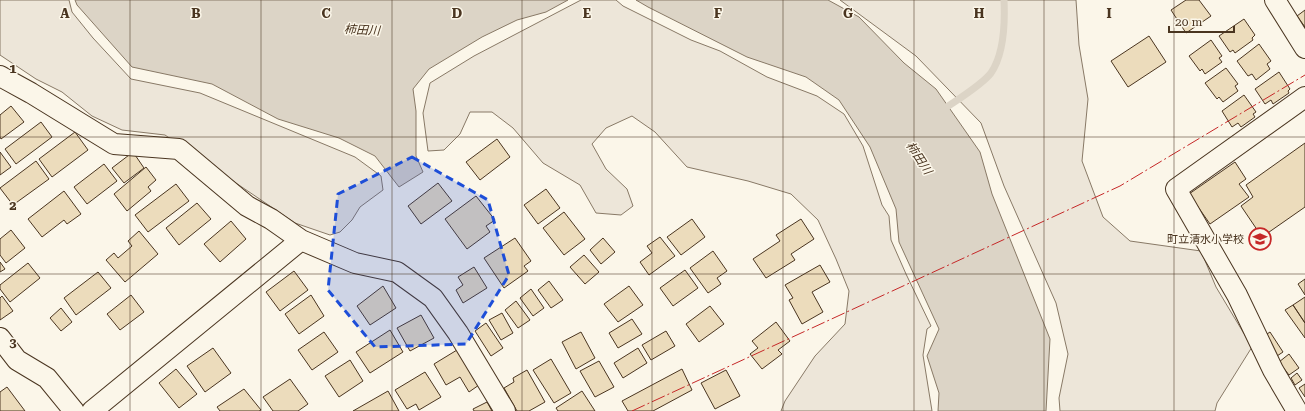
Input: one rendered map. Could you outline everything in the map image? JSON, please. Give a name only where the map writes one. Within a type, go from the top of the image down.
[{"type":"street","points":[[1274,0],[1305,48]]},
{"type":"street","points":[[0,76],[31,93],[114,144],[179,149],[247,206],[271,219],[301,240],[355,263],[397,272],[433,298],[458,333],[505,411]]},
{"type":"street","points":[[1297,411],[1274,370],[1237,295],[1176,189],[1305,97]]},
{"type":"street","points":[[92,411],[301,240]]},
{"type":"street","points":[[0,338],[17,360],[47,378],[74,411]]},
{"type":"highlighted area","points":[[412,157],[488,200],[509,275],[466,344],[375,347],[328,290],[338,194]]},
{"type":"shaded area","points":[[0,0],[69,0],[72,12],[93,38],[131,79],[200,93],[355,157],[381,176],[383,190],[360,207],[352,220],[340,232],[330,235],[295,223],[165,135],[122,130],[92,116],[62,92],[36,79],[0,55]]},
{"type":"shaded area","points":[[581,0],[616,0],[623,6],[691,40],[720,51],[767,77],[817,96],[844,114],[863,146],[882,205],[889,216],[891,240],[931,326],[927,329],[923,355],[932,411],[781,411],[785,401],[815,356],[845,324],[849,291],[818,220],[791,194],[748,181],[687,167],[655,132],[632,116],[606,128],[592,144],[606,169],[627,189],[633,206],[621,215],[596,213],[580,185],[543,163],[513,128],[492,112],[470,112],[460,134],[444,150],[428,151],[423,113],[430,83],[474,56]]},
{"type":"shaded area","points":[[840,0],[1076,0],[1079,45],[1088,99],[1082,161],[1103,217],[1130,241],[1201,251],[1216,287],[1252,347],[1217,403],[1215,411],[1060,411],[1059,398],[1068,354],[1056,303],[1004,186],[981,123],[916,56]]},
{"type":"water","name":"柿田川","points":[[75,0],[568,0],[546,12],[517,20],[482,37],[429,69],[413,89],[416,111],[416,156],[423,172],[399,187],[375,156],[339,138],[278,119],[212,84],[132,67],[77,5]]},
{"type":"water","name":"柿田川","points":[[636,0],[828,0],[859,17],[904,63],[936,89],[980,152],[992,194],[1050,339],[1046,411],[938,411],[939,393],[927,356],[939,329],[899,242],[896,209],[870,147],[839,100],[806,77],[747,57]]},
{"type":"building","points":[[1186,0],[1199,0],[1211,16],[1186,33],[1171,10]]},
{"type":"building","points":[[1305,10],[1305,27],[1297,16]]},
{"type":"building","points":[[1244,19],[1255,35],[1252,38],[1253,40],[1235,53],[1233,50],[1230,52],[1219,36]]},
{"type":"building","points":[[1149,36],[1166,62],[1128,87],[1111,61]]},
{"type":"building","points":[[1211,40],[1222,56],[1219,58],[1222,62],[1205,74],[1202,69],[1200,71],[1189,56]]},
{"type":"building","points":[[1259,44],[1271,61],[1267,64],[1270,69],[1256,80],[1252,74],[1248,76],[1237,61]]},
{"type":"building","points":[[1226,68],[1238,84],[1235,86],[1238,91],[1223,102],[1219,97],[1217,99],[1205,83]]},
{"type":"building","points":[[1279,72],[1290,89],[1288,91],[1289,93],[1273,104],[1271,100],[1265,104],[1255,89]]},
{"type":"building","points":[[1244,95],[1256,112],[1253,114],[1255,117],[1241,127],[1238,123],[1232,127],[1222,111]]},
{"type":"building","points":[[11,106],[24,122],[1,139],[0,115]]},
{"type":"building","points":[[41,122],[52,137],[16,164],[5,149]]},
{"type":"building","points":[[75,132],[88,150],[52,177],[39,159]]},
{"type":"building","points":[[497,139],[510,157],[480,180],[466,162]]},
{"type":"building","points":[[1305,143],[1305,207],[1262,237],[1241,206],[1253,197],[1246,185]]},
{"type":"building","points":[[0,152],[11,167],[0,175]]},
{"type":"building","points":[[133,152],[144,168],[124,183],[112,168]]},
{"type":"building","points":[[36,161],[49,179],[13,205],[0,188]]},
{"type":"building","points":[[1235,162],[1246,179],[1239,184],[1249,197],[1210,224],[1189,194]]},
{"type":"building","points":[[104,164],[117,181],[87,204],[74,187]]},
{"type":"building","points":[[146,167],[156,180],[148,187],[151,191],[127,211],[114,194]]},
{"type":"building","points":[[438,183],[452,201],[421,224],[408,206]]},
{"type":"building","points":[[176,184],[189,201],[148,232],[135,215]]},
{"type":"building","points":[[546,189],[560,208],[538,224],[524,205]]},
{"type":"building","points":[[64,191],[81,214],[67,224],[64,220],[42,237],[28,219]]},
{"type":"building","points":[[476,196],[495,220],[486,226],[490,232],[467,249],[445,219]]},
{"type":"building","points":[[197,203],[211,219],[179,245],[166,228]]},
{"type":"building","points":[[564,212],[585,239],[564,255],[543,228]]},
{"type":"building","points":[[692,219],[705,237],[681,255],[667,237]]},
{"type":"building","points":[[801,219],[814,239],[791,254],[795,260],[766,278],[753,259],[780,241],[776,235]]},
{"type":"building","points":[[231,221],[246,239],[220,262],[204,244]]},
{"type":"building","points":[[11,230],[25,248],[6,263],[0,255],[0,239]]},
{"type":"building","points":[[139,231],[158,254],[125,282],[106,260],[114,253],[118,258],[132,246],[128,241]]},
{"type":"building","points":[[660,237],[675,256],[649,275],[640,262],[652,253],[647,246]]},
{"type":"building","points":[[515,238],[531,261],[524,266],[528,271],[504,288],[484,258]]},
{"type":"building","points":[[603,238],[615,252],[601,264],[590,250]]},
{"type":"building","points":[[713,251],[727,271],[717,278],[721,284],[708,293],[690,268]]},
{"type":"building","points":[[584,255],[599,272],[585,284],[570,267]]},
{"type":"building","points":[[0,262],[5,269],[0,272]]},
{"type":"building","points":[[28,263],[40,278],[10,302],[0,289],[0,285]]},
{"type":"building","points":[[820,265],[830,282],[812,292],[823,312],[802,324],[789,300],[793,298],[785,285]]},
{"type":"building","points":[[474,267],[487,288],[463,303],[456,290],[463,285],[458,277]]},
{"type":"building","points":[[685,270],[698,288],[673,306],[660,288]]},
{"type":"building","points":[[294,271],[308,290],[280,311],[266,292]]},
{"type":"building","points":[[98,272],[111,288],[76,315],[64,298]]},
{"type":"building","points":[[1305,279],[1305,295],[1298,284]]},
{"type":"building","points":[[549,281],[563,300],[551,308],[538,290]]},
{"type":"building","points":[[383,286],[396,308],[370,325],[357,306]]},
{"type":"building","points":[[629,286],[643,305],[618,322],[604,304]]},
{"type":"building","points":[[531,289],[544,308],[533,316],[520,298]]},
{"type":"building","points":[[131,295],[144,312],[120,330],[107,314]]},
{"type":"building","points":[[311,295],[324,316],[299,334],[285,314]]},
{"type":"building","points":[[2,296],[13,311],[0,320],[0,298]]},
{"type":"building","points":[[1305,297],[1305,323],[1293,305]]},
{"type":"building","points":[[516,301],[530,320],[518,328],[505,310]]},
{"type":"building","points":[[1293,305],[1305,323],[1305,338],[1285,310]]},
{"type":"building","points":[[710,306],[724,324],[699,342],[686,324]]},
{"type":"building","points":[[61,308],[72,322],[61,331],[50,318]]},
{"type":"building","points":[[502,313],[513,333],[501,340],[489,320]]},
{"type":"building","points":[[421,315],[434,338],[410,351],[397,328]]},
{"type":"building","points":[[632,319],[642,334],[618,348],[609,333]]},
{"type":"building","points":[[776,322],[790,341],[778,350],[782,354],[762,369],[750,354],[758,348],[752,341]]},
{"type":"building","points":[[486,323],[503,348],[491,356],[475,331]]},
{"type":"building","points":[[390,330],[403,352],[370,373],[356,352]]},
{"type":"building","points":[[666,331],[675,346],[651,360],[642,345]]},
{"type":"building","points":[[324,332],[338,352],[312,370],[298,350]]},
{"type":"building","points":[[581,332],[595,358],[576,369],[562,342]]},
{"type":"building","points":[[1270,332],[1283,352],[1277,356],[1264,336]]},
{"type":"building","points":[[213,348],[231,373],[205,392],[187,366]]},
{"type":"building","points":[[638,348],[647,363],[623,378],[614,363]]},
{"type":"building","points":[[457,350],[479,385],[469,392],[460,377],[446,385],[434,364]]},
{"type":"building","points":[[1289,354],[1299,368],[1289,375],[1279,362]]},
{"type":"building","points":[[551,359],[571,393],[554,403],[533,370]]},
{"type":"building","points":[[350,360],[363,381],[339,397],[325,376]]},
{"type":"building","points":[[599,361],[614,387],[595,397],[580,371]]},
{"type":"building","points":[[176,369],[197,394],[179,408],[159,383]]},
{"type":"building","points":[[682,369],[692,390],[653,411],[628,411],[622,401]]},
{"type":"building","points":[[527,370],[545,402],[529,411],[517,411],[504,388],[514,382],[513,378]]},
{"type":"building","points":[[726,370],[740,396],[715,409],[701,383]]},
{"type":"building","points":[[425,372],[441,397],[419,410],[416,404],[407,409],[395,390]]},
{"type":"building","points":[[1297,373],[1302,380],[1295,385],[1291,378]]},
{"type":"building","points":[[290,379],[308,404],[298,411],[273,411],[263,397]]},
{"type":"building","points":[[1305,384],[1305,397],[1299,388]]},
{"type":"building","points":[[7,387],[25,411],[0,411],[0,392]]},
{"type":"building","points":[[244,389],[261,410],[220,411],[217,407]]},
{"type":"building","points":[[388,391],[399,411],[353,411]]},
{"type":"building","points":[[582,391],[595,411],[558,411],[556,408]]},
{"type":"building","points":[[487,402],[492,411],[474,411],[473,409]]},
{"type":"waterway","points":[[941,111],[974,88],[991,73],[999,57],[1003,38],[1004,0]]},
{"type":"power","points":[[632,411],[1120,186],[1305,75]]},
{"type":"place","name":"町立清水小学校","points":[[1260,239]]}]
